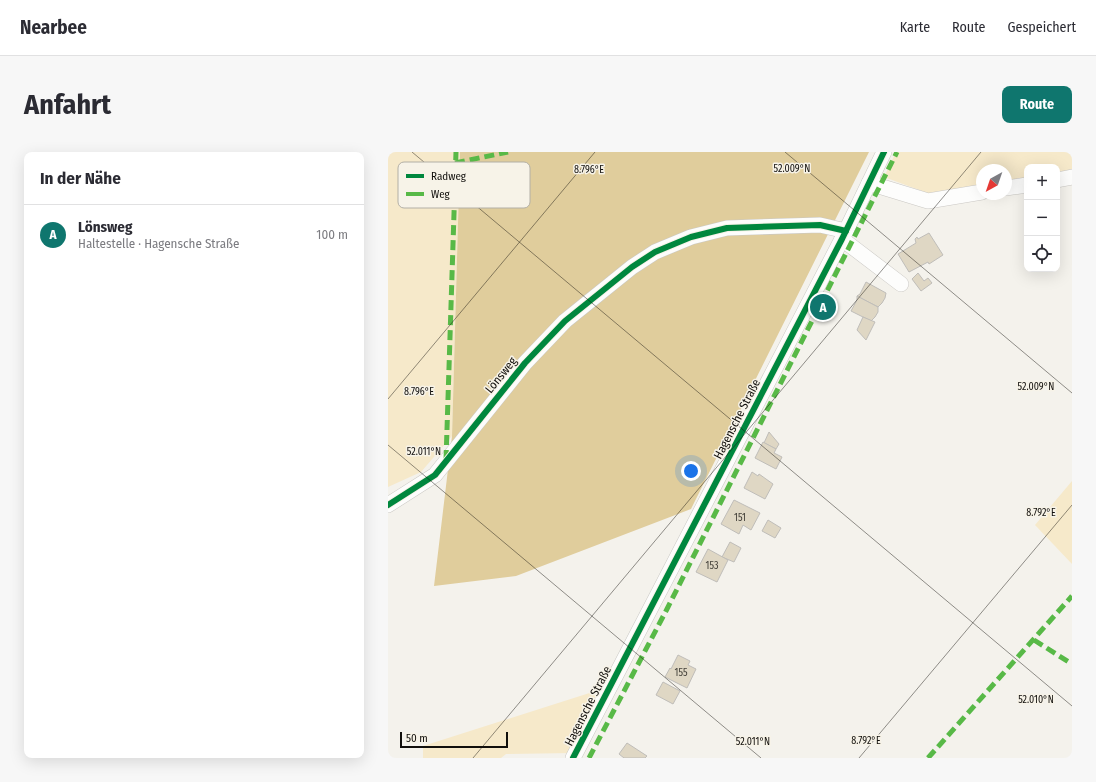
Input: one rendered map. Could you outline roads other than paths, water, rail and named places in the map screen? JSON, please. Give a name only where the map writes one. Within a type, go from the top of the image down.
[{"type":"street","name":"Hagensche Straße","points":[[573,758],[844,235],[884,152]]},
{"type":"street","points":[[1060,179],[1072,177]]},
{"type":"street","points":[[869,183],[928,201],[976,193]]},
{"type":"street","points":[[1012,187],[1024,185]]},
{"type":"street","name":"Lönsweg","points":[[388,505],[435,475],[525,363],[565,321],[632,267],[655,252],[691,237],[727,228],[820,225],[844,235]]},
{"type":"street","points":[[844,235],[901,284]]},
{"type":"place","name":"Lönsweg","points":[[823,307]]}]
